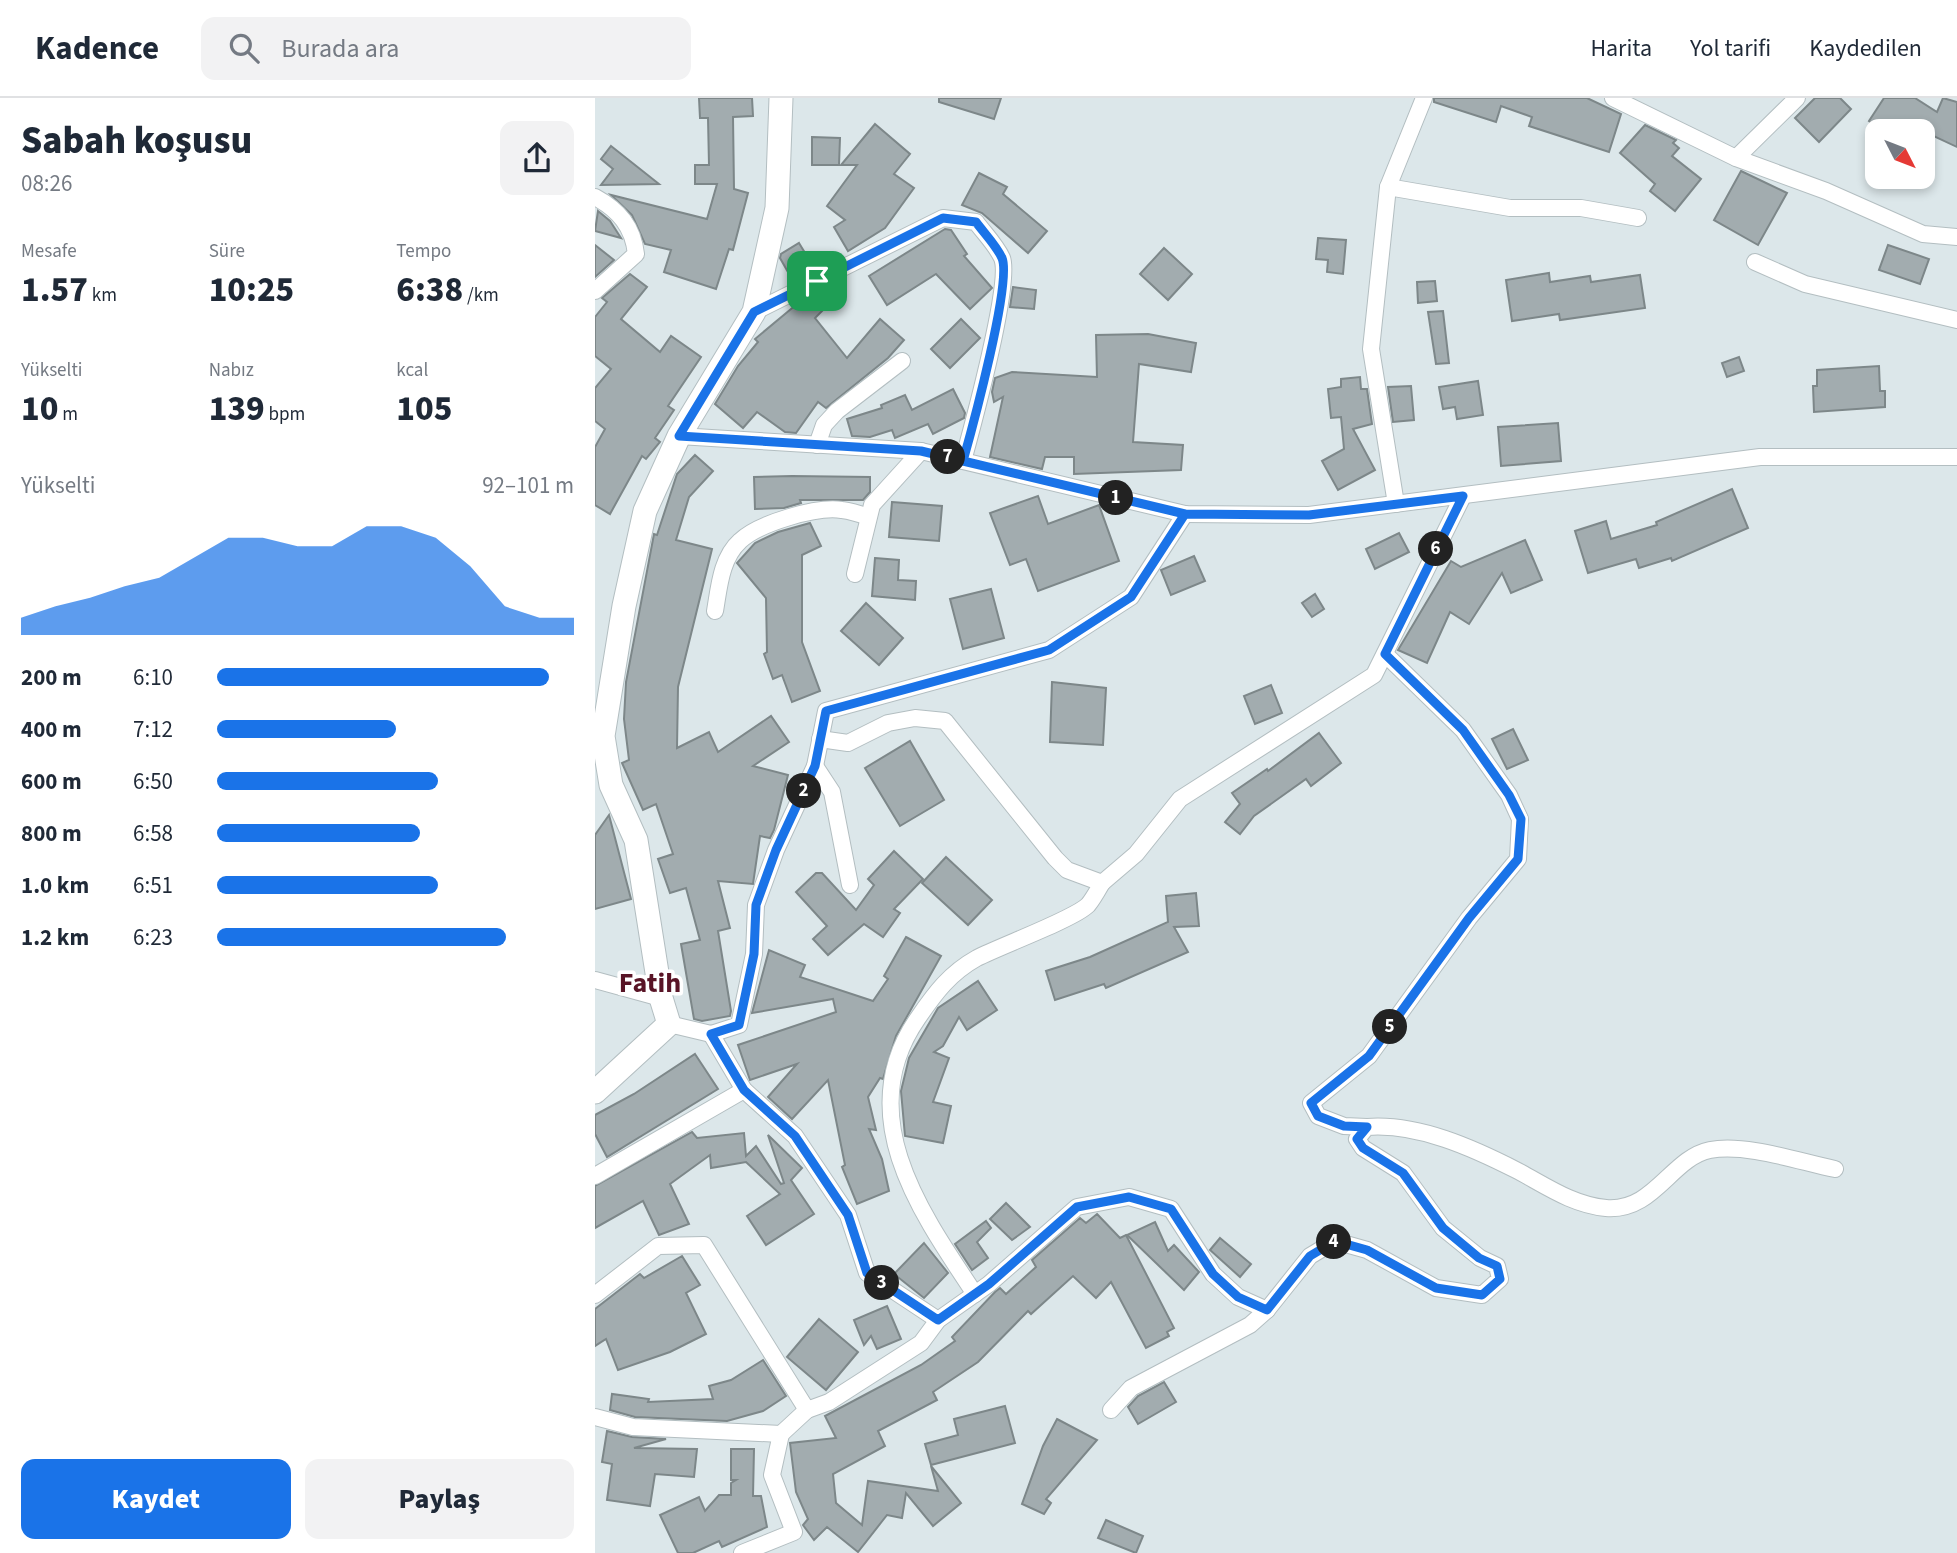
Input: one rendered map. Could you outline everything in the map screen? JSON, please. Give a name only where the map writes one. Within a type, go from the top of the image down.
[{"type":"main road","points":[[595,1091],[669,1024],[661,998],[636,841],[611,785],[603,736],[624,606],[645,511],[679,436],[754,312],[777,208],[781,98]]},
{"type":"street","points":[[1396,504],[1371,349],[1388,187],[1424,98]]},
{"type":"street","points":[[1613,98],[1736,158],[1826,191],[1923,234],[1957,237]]},
{"type":"street","points":[[1736,158],[1797,98]]},
{"type":"street","points":[[1388,187],[1510,208],[1581,208],[1638,218]]},
{"type":"street","points":[[595,197],[608,204],[624,220],[634,235],[636,254],[595,291]]},
{"type":"street","points":[[754,312],[943,218],[976,222],[1002,259],[1004,282],[979,406],[963,461]]},
{"type":"street","points":[[1755,262],[1805,284],[1957,320]]},
{"type":"street","points":[[817,445],[824,425],[837,411],[902,361]]},
{"type":"street","points":[[679,436],[921,451],[1185,514],[1309,515],[1760,457],[1957,457]]},
{"type":"street","points":[[855,574],[872,505],[921,451]]},
{"type":"street","points":[[975,1294],[937,1235],[906,1176],[891,1133],[889,1097],[894,1066],[906,1035],[934,992],[977,958],[1086,907],[1103,883],[1136,854],[1181,799],[1374,676],[1463,496]]},
{"type":"street","points":[[715,611],[722,571],[739,541],[768,525],[803,514],[840,509],[868,517]]},
{"type":"street","points":[[669,1024],[711,1034],[739,1025],[754,954],[756,905],[776,850],[815,766],[826,711],[1049,650],[1131,597],[1185,514]]},
{"type":"street","points":[[1385,654],[1463,730],[1509,795],[1521,819],[1518,859],[1469,918],[1369,1056],[1311,1103],[1318,1116],[1344,1126],[1394,1125],[1423,1133],[1482,1153],[1566,1198],[1607,1208],[1639,1201],[1662,1186],[1689,1159],[1710,1150],[1752,1151],[1835,1169]]},
{"type":"street","points":[[820,739],[848,743],[888,723],[915,718],[944,721],[1055,858],[1067,870],[1103,883]]},
{"type":"street","points":[[815,766],[832,792],[850,885]]},
{"type":"street","points":[[595,980],[661,998]]},
{"type":"street","points":[[711,1034],[744,1090],[795,1136],[848,1215],[867,1273],[938,1320]]},
{"type":"street","points":[[595,1176],[744,1090]]},
{"type":"street","points":[[1111,1410],[1131,1388],[1250,1325],[1267,1310],[1310,1256],[1335,1241],[1367,1250],[1405,1272],[1448,1290],[1482,1295],[1500,1279],[1497,1266],[1479,1258],[1443,1228],[1403,1173],[1363,1148],[1357,1139],[1367,1127]]},
{"type":"street","points":[[742,1553],[794,1532],[772,1475],[781,1434],[807,1410],[829,1402],[921,1343],[938,1320],[975,1294],[1077,1207],[1129,1197],[1171,1209],[1213,1274],[1238,1297],[1267,1310]]},
{"type":"street","points":[[595,1295],[659,1247],[704,1245],[807,1410]]},
{"type":"street","points":[[595,1417],[633,1427],[781,1434]]},
{"type":"building","points":[[699,98],[752,98],[753,116],[733,117],[734,189],[748,193],[733,250],[729,249],[716,289],[664,272],[671,250],[645,244],[632,215],[611,195],[707,219],[717,184],[695,184],[695,165],[709,165],[708,118],[700,118]]},
{"type":"building","points":[[939,98],[1001,98],[994,119],[939,102]]},
{"type":"building","points":[[1434,98],[1587,98],[1621,114],[1609,152],[1529,126],[1532,117],[1501,106],[1496,122],[1434,102]]},
{"type":"building","points":[[1815,98],[1840,98],[1851,109],[1819,142],[1795,118]]},
{"type":"building","points":[[1884,98],[1915,98],[1937,112],[1943,98],[1957,102],[1957,147],[1935,137],[1935,119],[1870,119]]},
{"type":"building","points":[[875,124],[910,154],[894,174],[914,188],[885,228],[848,251],[834,227],[845,220],[827,206],[857,165],[841,165]]},
{"type":"building","points":[[1645,125],[1676,140],[1673,143],[1679,148],[1672,156],[1701,179],[1675,211],[1650,191],[1655,184],[1620,153]]},
{"type":"building","points":[[812,137],[840,138],[839,165],[812,165]]},
{"type":"building","points":[[611,146],[659,184],[601,185],[613,169],[601,159]]},
{"type":"building","points":[[1741,171],[1787,193],[1758,245],[1714,220]]},
{"type":"building","points":[[979,173],[1007,187],[1003,194],[1047,231],[1028,253],[982,213],[962,205]]},
{"type":"building","points":[[598,211],[610,221],[621,238],[595,231]]},
{"type":"building","points":[[945,229],[951,230],[967,254],[964,256],[992,288],[970,309],[936,274],[887,305],[869,276]]},
{"type":"building","points":[[1318,238],[1346,240],[1343,274],[1327,272],[1328,260],[1316,259]]},
{"type":"building","points":[[799,243],[813,266],[808,269],[810,272],[793,281],[780,258],[781,254]]},
{"type":"building","points":[[595,245],[614,260],[595,277]]},
{"type":"building","points":[[1888,245],[1929,259],[1920,284],[1879,270]]},
{"type":"building","points":[[1164,248],[1192,274],[1168,300],[1140,274]]},
{"type":"building","points":[[1549,273],[1550,282],[1590,276],[1591,282],[1640,275],[1645,308],[1560,320],[1559,314],[1512,321],[1506,280]]},
{"type":"building","points":[[630,274],[647,287],[621,319],[660,352],[671,336],[701,357],[668,406],[674,410],[655,438],[660,442],[646,459],[642,456],[610,514],[595,505],[595,447],[605,429],[595,421],[595,388],[611,369],[595,356],[595,317],[607,302],[602,298]]},
{"type":"building","points":[[1435,281],[1437,301],[1418,303],[1417,282]]},
{"type":"building","points":[[1013,287],[1036,290],[1034,309],[1010,307]]},
{"type":"building","points":[[824,289],[833,300],[815,318],[847,358],[880,319],[904,340],[888,358],[826,408],[818,402],[796,433],[785,432],[757,412],[743,428],[715,404],[738,366],[758,342],[755,339],[803,299]]},
{"type":"building","points":[[1443,311],[1449,363],[1436,364],[1428,312]]},
{"type":"building","points":[[961,319],[980,338],[950,368],[931,349]]},
{"type":"building","points":[[1148,334],[1196,343],[1191,372],[1139,364],[1133,442],[1183,445],[1181,470],[1074,474],[1074,457],[1045,457],[1042,469],[990,457],[1003,397],[994,402],[992,392],[995,378],[1012,372],[1097,377],[1096,335]]},
{"type":"building","points":[[1739,357],[1744,371],[1727,377],[1722,363]]},
{"type":"building","points":[[1879,366],[1880,391],[1885,391],[1885,407],[1814,412],[1813,386],[1817,386],[1817,370]]},
{"type":"building","points":[[1360,377],[1361,389],[1367,389],[1372,424],[1353,429],[1375,470],[1338,490],[1322,461],[1344,449],[1341,417],[1331,418],[1328,389],[1341,387],[1341,379]]},
{"type":"building","points":[[1478,381],[1483,415],[1457,419],[1455,407],[1443,409],[1439,387]]},
{"type":"building","points":[[1411,386],[1414,420],[1393,422],[1388,387]]},
{"type":"building","points":[[953,389],[965,413],[964,418],[933,434],[928,424],[895,438],[892,430],[870,437],[852,436],[847,419],[882,408],[881,405],[905,395],[912,410]]},
{"type":"building","points":[[1558,423],[1561,461],[1501,466],[1498,427]]},
{"type":"building","points":[[695,455],[713,471],[689,497],[676,540],[712,549],[678,687],[677,748],[709,732],[718,752],[771,716],[789,742],[753,766],[788,775],[774,830],[770,838],[760,836],[753,884],[718,881],[730,928],[718,931],[731,1011],[730,1016],[702,1021],[694,1019],[681,944],[700,940],[686,888],[670,893],[658,859],[673,854],[656,804],[643,810],[622,763],[629,760],[624,719],[626,682],[654,534],[657,535],[677,474]]},
{"type":"building","points":[[754,477],[870,477],[870,492],[863,500],[800,500],[801,503],[784,508],[755,509]]},
{"type":"building","points":[[1732,489],[1748,528],[1672,561],[1671,558],[1639,568],[1636,559],[1588,573],[1575,531],[1606,521],[1611,539],[1657,525],[1656,522]]},
{"type":"building","points":[[1038,496],[1048,524],[1099,505],[1119,561],[1038,591],[1026,559],[1010,565],[990,513]]},
{"type":"building","points":[[892,502],[942,506],[939,541],[889,537]]},
{"type":"building","points":[[810,523],[821,546],[802,555],[802,642],[820,691],[792,702],[782,675],[773,679],[764,654],[767,652],[766,598],[737,563],[755,543],[778,532]]},
{"type":"building","points":[[1399,533],[1409,552],[1375,569],[1366,549]]},
{"type":"building","points":[[1525,540],[1542,580],[1511,593],[1502,573],[1469,624],[1450,612],[1427,663],[1398,650],[1451,561],[1461,567]]},
{"type":"building","points":[[1194,556],[1205,581],[1171,595],[1161,570]]},
{"type":"building","points":[[875,558],[899,560],[898,580],[916,581],[915,600],[872,596]]},
{"type":"building","points":[[991,589],[1004,638],[963,649],[950,599]]},
{"type":"building","points":[[1315,594],[1324,609],[1312,617],[1302,603]]},
{"type":"building","points":[[866,603],[903,638],[879,665],[841,631]]},
{"type":"building","points":[[1052,682],[1106,688],[1103,745],[1050,742]]},
{"type":"building","points":[[1271,685],[1282,713],[1255,724],[1244,696]]},
{"type":"building","points":[[1513,729],[1528,760],[1507,769],[1492,739]]},
{"type":"building","points":[[1319,733],[1341,763],[1311,786],[1306,779],[1254,816],[1240,834],[1225,822],[1240,804],[1232,793],[1267,769],[1268,771]]},
{"type":"building","points":[[910,741],[944,800],[900,826],[865,768]]},
{"type":"building","points":[[609,815],[631,899],[595,909],[595,835]]},
{"type":"building","points":[[894,851],[923,879],[894,909],[900,913],[883,937],[864,924],[828,955],[813,939],[827,926],[796,892],[816,873],[822,873],[856,910],[874,885],[868,879]]},
{"type":"building","points":[[946,857],[992,900],[968,925],[922,883]]},
{"type":"building","points":[[1196,893],[1199,926],[1174,927],[1188,952],[1106,988],[1104,984],[1055,1000],[1046,971],[1090,957],[1168,922],[1166,896]]},
{"type":"building","points":[[906,937],[941,956],[896,1036],[883,1079],[880,1078],[868,1097],[876,1130],[869,1129],[882,1159],[889,1191],[857,1204],[842,1167],[845,1165],[828,1080],[792,1119],[768,1097],[797,1064],[750,1080],[738,1045],[836,1012],[833,999],[752,1013],[769,950],[805,965],[800,977],[873,1001],[888,979],[884,976]]},
{"type":"building","points":[[978,981],[997,1010],[967,1030],[959,1017],[943,1046],[934,1052],[949,1058],[933,1102],[951,1106],[943,1143],[905,1136],[901,1091],[909,1058],[938,1008]]},
{"type":"building","points":[[695,1054],[718,1089],[607,1157],[595,1134],[595,1115],[634,1094]]},
{"type":"building","points":[[692,1132],[697,1138],[744,1133],[746,1156],[756,1146],[781,1184],[784,1183],[768,1135],[802,1168],[791,1180],[814,1214],[766,1245],[747,1216],[780,1194],[746,1162],[711,1168],[710,1155],[670,1184],[689,1224],[659,1235],[643,1201],[595,1228],[595,1186]]},
{"type":"building","points":[[1006,1203],[1030,1227],[1012,1240],[990,1219]]},
{"type":"building","points":[[1097,1214],[1120,1238],[1126,1235],[1174,1328],[1167,1332],[1169,1336],[1146,1348],[1111,1282],[1096,1298],[1073,1276],[1031,1314],[1028,1311],[978,1362],[933,1392],[937,1400],[878,1431],[885,1446],[833,1474],[836,1503],[862,1525],[868,1481],[938,1491],[931,1466],[961,1503],[933,1526],[906,1493],[902,1518],[887,1515],[858,1552],[827,1527],[814,1540],[803,1525],[808,1519],[796,1492],[790,1443],[836,1438],[825,1416],[921,1365],[955,1341],[952,1337],[995,1292],[1000,1288],[1006,1294],[1036,1267],[1032,1260],[1080,1218],[1086,1223]]},
{"type":"building","points":[[986,1221],[991,1228],[977,1242],[988,1258],[972,1270],[955,1244]]},
{"type":"building","points":[[1155,1222],[1168,1251],[1174,1245],[1199,1272],[1184,1290],[1127,1235]]},
{"type":"building","points":[[1220,1238],[1251,1264],[1240,1277],[1210,1250]]},
{"type":"building","points":[[924,1243],[948,1273],[924,1298],[894,1274]]},
{"type":"building","points":[[682,1256],[700,1285],[686,1293],[706,1334],[670,1352],[618,1370],[606,1339],[595,1346],[595,1309],[640,1274],[644,1278]]},
{"type":"building","points":[[887,1306],[901,1339],[877,1349],[871,1336],[864,1345],[854,1320]]},
{"type":"building","points":[[819,1319],[858,1352],[826,1390],[787,1357]]},
{"type":"building","points":[[763,1360],[786,1396],[763,1411],[727,1421],[635,1417],[610,1410],[612,1394],[649,1399],[648,1402],[713,1399],[709,1386],[731,1380]]},
{"type":"building","points":[[1164,1382],[1176,1402],[1138,1424],[1128,1407],[1138,1396]]},
{"type":"building","points":[[1005,1406],[1015,1443],[931,1465],[925,1444],[958,1435],[954,1419]]},
{"type":"building","points":[[1057,1419],[1097,1440],[1046,1499],[1051,1503],[1044,1514],[1022,1504],[1043,1446]]},
{"type":"building","points":[[607,1431],[632,1437],[666,1439],[634,1448],[697,1449],[694,1477],[655,1474],[650,1506],[607,1500],[612,1464],[602,1462]]},
{"type":"building","points":[[731,1449],[754,1449],[753,1496],[761,1496],[767,1527],[722,1547],[719,1541],[693,1553],[678,1553],[660,1515],[699,1497],[705,1511],[719,1495],[731,1495],[731,1483],[736,1480],[731,1480]]},
{"type":"building","points":[[1106,1520],[1143,1536],[1136,1553],[1098,1538]]},
{"type":"district","name":"Fatih","points":[[650,983]]},
{"type":"route","points":[[817,281],[754,312],[735,348],[679,436],[921,451],[1185,514],[1309,515],[1463,496],[1385,654],[1463,730],[1509,795],[1521,819],[1518,859],[1469,918],[1369,1056],[1311,1103],[1318,1116],[1344,1126],[1367,1127],[1357,1139],[1363,1148],[1403,1173],[1430,1206],[1443,1228],[1479,1258],[1497,1266],[1500,1279],[1482,1295],[1436,1288],[1367,1250],[1335,1241],[1310,1256],[1267,1310],[1238,1297],[1213,1274],[1171,1209],[1129,1197],[1077,1207],[989,1284],[938,1320],[867,1273],[848,1215],[795,1136],[744,1090],[711,1034],[739,1025],[754,954],[756,905],[776,850],[815,766],[826,711],[1049,650],[1131,597],[1185,514],[963,461],[979,406],[1004,282],[1002,259],[976,222],[943,218],[817,281]]}]
